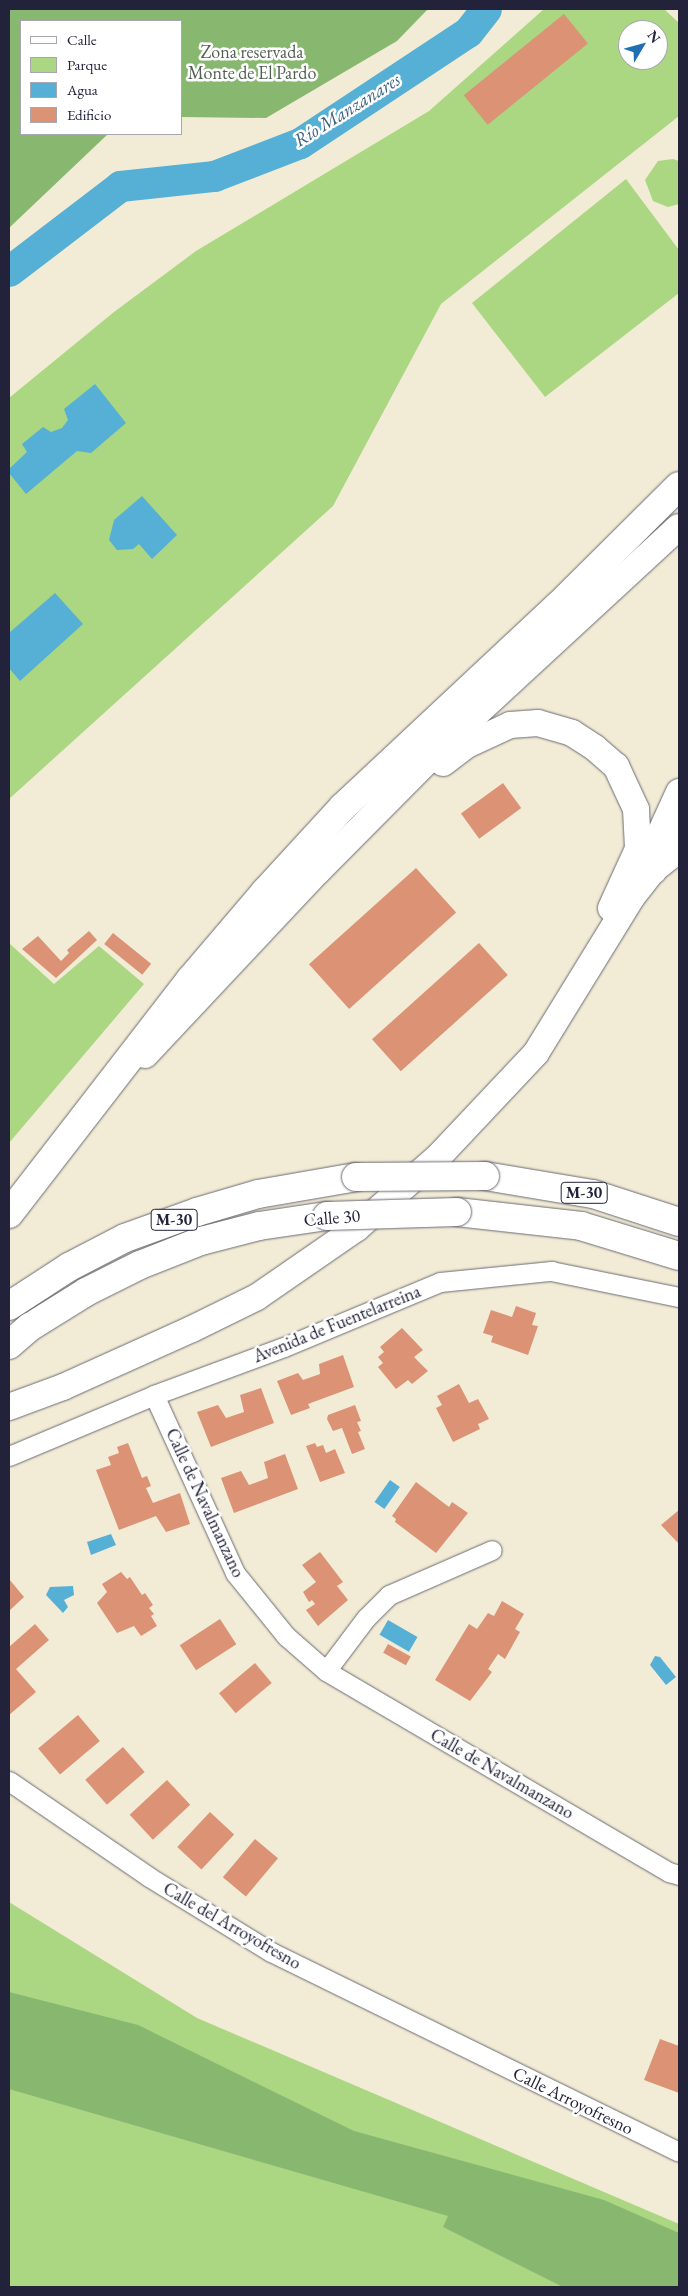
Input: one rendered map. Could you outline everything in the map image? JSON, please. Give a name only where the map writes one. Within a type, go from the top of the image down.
[{"type":"highway","points":[[9,1215],[190,980],[271,884],[343,807],[558,606],[679,486]]},
{"type":"highway","points":[[653,870],[679,826]]},
{"type":"highway","name":"Calle 30","points":[[9,1306],[69,1267],[143,1232],[258,1194],[356,1177],[485,1176],[593,1194],[679,1222]]},
{"type":"highway","name":"Calle 30","points":[[9,1345],[30,1327],[86,1292],[140,1265],[201,1241],[259,1226],[327,1216],[457,1212],[581,1226],[679,1256]]},
{"type":"street","points":[[9,1215],[140,1060],[374,814],[527,664],[679,527]]},
{"type":"street","points":[[527,664],[679,542]]},
{"type":"street","points":[[374,814],[467,745],[510,725],[538,723],[572,733],[595,748],[616,766],[636,809],[638,849],[585,971]]},
{"type":"street","points":[[632,897],[655,840],[679,792]]},
{"type":"street","points":[[9,1407],[115,1364],[257,1296],[357,1228],[440,1155],[536,1053],[632,897],[653,870],[679,847]]},
{"type":"street","name":"Avenida de Fuentelarreina","points":[[9,1456],[154,1395],[284,1347],[440,1282],[551,1270],[679,1297]]},
{"type":"street","name":"Calle de Navalmanzano","points":[[154,1395],[235,1573],[286,1636],[326,1671],[669,1872],[679,1875]]},
{"type":"street","points":[[326,1671],[366,1618],[389,1595],[492,1550]]},
{"type":"street","name":"Calle del Arroyofresno","points":[[9,1781],[149,1877],[271,1952],[467,2050]]},
{"type":"street","name":"Calle Arroyofresno","points":[[467,2050],[679,2152]]},
{"type":"green space","name":"Zona reservada Monte de El Pardo","points":[[9,9],[428,9],[397,41],[266,118],[182,117],[182,20],[20,20],[20,135],[107,135],[9,228]]},
{"type":"green space","points":[[544,9],[664,9],[679,23],[679,116],[441,304],[333,506],[9,799],[9,398],[114,312],[196,251],[429,111]]},
{"type":"green space","points":[[673,159],[679,161],[679,204],[668,207],[653,201],[645,180],[658,161]]},
{"type":"green space","points":[[626,179],[679,250],[679,293],[545,397],[472,303]]},
{"type":"green space","points":[[9,943],[54,984],[99,946],[144,984],[9,1143]]},
{"type":"green space","points":[[9,1902],[197,2018],[679,2224],[679,2287],[9,2287]]},
{"type":"green space","points":[[9,1992],[138,2025],[354,2131],[604,2200],[679,2233],[679,2287],[563,2287],[443,2227],[448,2216],[9,2089]]},
{"type":"water","points":[[95,384],[126,423],[91,453],[77,451],[26,494],[9,473],[9,469],[27,452],[22,444],[43,427],[51,432],[62,428],[68,420],[64,409]]},
{"type":"water","points":[[142,496],[177,535],[152,559],[139,544],[133,549],[117,550],[109,540],[114,520]]},
{"type":"water","points":[[55,593],[83,624],[20,681],[9,668],[9,633]]},
{"type":"water","points":[[390,1480],[400,1487],[384,1509],[375,1502]]},
{"type":"water","points":[[111,1534],[116,1545],[91,1555],[87,1542]]},
{"type":"water","points":[[73,1586],[74,1595],[64,1600],[68,1607],[63,1613],[46,1595],[50,1587]]},
{"type":"water","points":[[388,1620],[417,1637],[409,1652],[380,1635]]},
{"type":"water","points":[[655,1656],[660,1657],[676,1677],[666,1685],[650,1665]]},
{"type":"building","points":[[564,14],[588,44],[488,125],[464,95]]},
{"type":"building","points":[[503,783],[521,808],[479,839],[461,814]]},
{"type":"building","points":[[416,868],[456,913],[349,1009],[309,964]]},
{"type":"building","points":[[89,931],[97,940],[56,978],[22,949],[38,936],[61,961],[69,953],[67,950]]},
{"type":"building","points":[[113,933],[151,964],[142,975],[104,944]]},
{"type":"building","points":[[479,943],[508,975],[401,1071],[372,1039]]},
{"type":"building","points":[[516,1306],[536,1313],[532,1325],[538,1326],[528,1355],[491,1342],[493,1336],[483,1333],[491,1310],[512,1317]]},
{"type":"building","points":[[402,1328],[423,1350],[414,1357],[428,1371],[412,1384],[408,1380],[396,1389],[378,1367],[383,1363],[378,1357],[384,1352],[380,1347]]},
{"type":"building","points":[[343,1355],[354,1387],[308,1404],[310,1408],[291,1415],[277,1381],[298,1373],[303,1380],[320,1374],[319,1364]]},
{"type":"building","points":[[459,1384],[469,1403],[478,1399],[489,1419],[478,1424],[480,1429],[453,1442],[436,1408],[442,1405],[437,1396]]},
{"type":"building","points":[[261,1388],[274,1423],[211,1447],[197,1412],[218,1405],[226,1418],[244,1412],[240,1395]]},
{"type":"building","points":[[355,1405],[361,1421],[357,1422],[361,1431],[358,1432],[365,1449],[352,1454],[342,1428],[333,1431],[327,1419],[328,1415]]},
{"type":"building","points":[[128,1443],[142,1478],[147,1476],[151,1486],[146,1488],[153,1503],[180,1493],[190,1524],[166,1532],[156,1516],[119,1530],[96,1470],[111,1465],[108,1457],[119,1453],[117,1447]]},
{"type":"building","points":[[315,1443],[317,1447],[323,1445],[326,1453],[335,1449],[345,1473],[320,1482],[306,1446]]},
{"type":"building","points":[[285,1454],[298,1489],[234,1513],[221,1478],[241,1471],[249,1485],[268,1478],[264,1462]]},
{"type":"building","points":[[416,1482],[449,1507],[452,1502],[468,1513],[436,1553],[395,1522],[396,1519],[392,1516]]},
{"type":"building","points":[[679,1510],[679,1544],[661,1525]]},
{"type":"building","points":[[320,1552],[343,1582],[337,1586],[348,1600],[318,1626],[306,1610],[315,1604],[312,1600],[309,1602],[303,1592],[316,1582],[302,1565]]},
{"type":"building","points":[[121,1572],[127,1579],[130,1577],[142,1595],[145,1593],[153,1605],[149,1608],[154,1614],[151,1616],[157,1626],[141,1636],[134,1626],[117,1633],[97,1603],[107,1592],[102,1584]]},
{"type":"building","points":[[9,1579],[24,1597],[9,1611]]},
{"type":"building","points":[[502,1601],[524,1614],[515,1629],[520,1632],[505,1659],[498,1654],[488,1669],[492,1672],[470,1701],[435,1680],[469,1624],[477,1629],[488,1613],[494,1616]]},
{"type":"building","points":[[220,1619],[236,1644],[196,1670],[180,1645]]},
{"type":"building","points":[[35,1624],[49,1640],[16,1669],[36,1692],[9,1715],[9,1647]]},
{"type":"building","points":[[388,1644],[411,1657],[406,1665],[383,1653]]},
{"type":"building","points":[[255,1663],[272,1683],[236,1713],[219,1693]]},
{"type":"building","points":[[78,1715],[100,1741],[60,1774],[38,1748]]},
{"type":"building","points":[[123,1747],[145,1772],[107,1805],[85,1780]]},
{"type":"building","points":[[167,1780],[190,1805],[153,1840],[130,1815]]},
{"type":"building","points":[[210,1812],[234,1835],[201,1870],[177,1847]]},
{"type":"building","points":[[255,1839],[278,1858],[246,1897],[223,1877]]},
{"type":"building","points":[[660,2039],[679,2046],[679,2093],[644,2080]]},
{"type":"waterway","name":"Río Manzanares","points":[[9,271],[120,186],[214,176],[300,143],[468,32],[486,9]]}]
